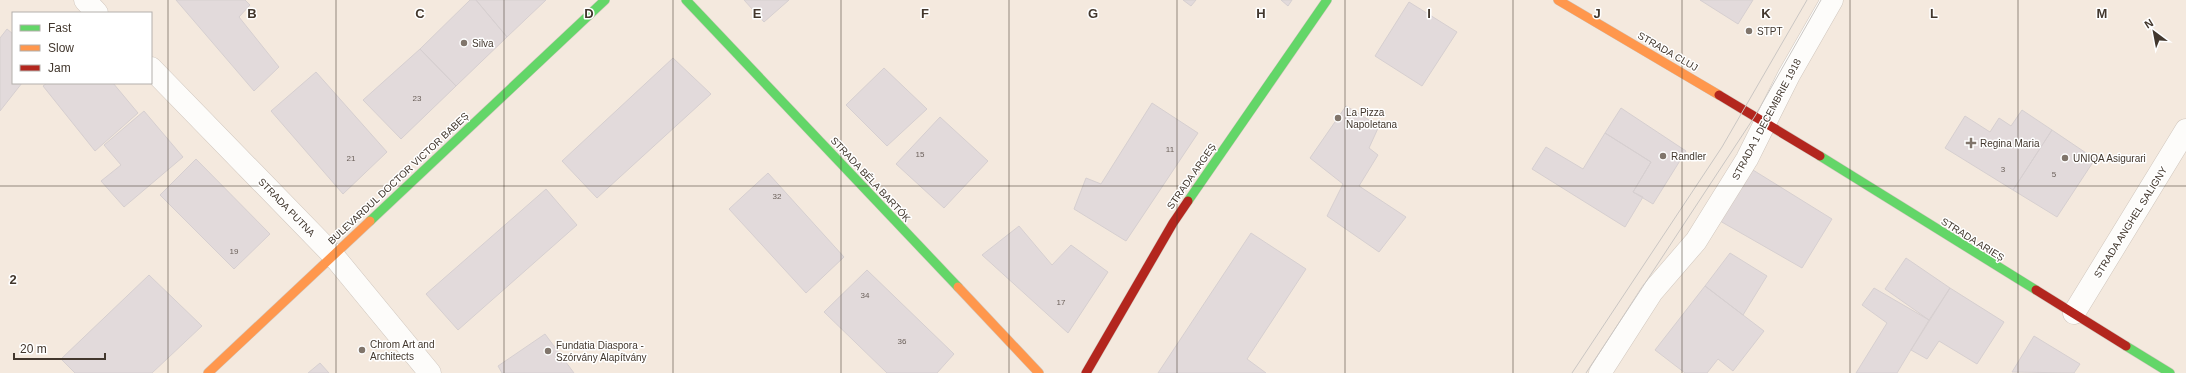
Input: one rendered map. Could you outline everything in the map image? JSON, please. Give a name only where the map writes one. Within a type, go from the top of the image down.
[{"type":"street","points":[[84,0],[96,12]]},
{"type":"street","name":"BULEVARDUL DOCTOR VICTOR BABEȘ","points":[[208,373],[332,254],[605,0]]},
{"type":"street","name":"STRADA BÉLA BARTÓK","points":[[686,0],[1039,373]]},
{"type":"street","name":"STRADA ARGEȘ","points":[[1086,373],[1173,223],[1327,0]]},
{"type":"street","name":"STRADA CLUJ","points":[[1558,0],[1766,122]]},
{"type":"street","name":"STRADA 1 DECEMBRIE 1918","points":[[1600,373],[1652,292],[1696,241],[1747,159],[1789,75],[1832,0]]},
{"type":"street","name":"STRADA PUTNA","points":[[152,69],[332,254],[430,373]]},
{"type":"street","name":"STRADA ARIEȘ","points":[[1766,122],[2170,373]]},
{"type":"street","name":"STRADA ANGHEL SALIGNY","points":[[2074,314],[2186,130]]},
{"type":"building","points":[[176,0],[245,0],[250,5],[239,17],[279,67],[254,91]]},
{"type":"building","name":"Silva","points":[[470,0],[476,0],[507,37],[456,86],[420,49]]},
{"type":"building","points":[[476,0],[546,0],[507,37]]},
{"type":"building","points":[[744,0],[789,0],[764,22]]},
{"type":"building","points":[[1183,0],[1196,0],[1191,6]]},
{"type":"building","points":[[1281,0],[1292,0],[1288,6]]},
{"type":"building","points":[[1700,0],[1753,0],[1738,24]]},
{"type":"building","points":[[1409,2],[1457,32],[1422,86],[1375,56]]},
{"type":"building","points":[[7,29],[12,33],[12,84],[21,84],[0,111],[0,38]]},
{"type":"building","points":[[420,49],[456,86],[401,139],[363,100]]},
{"type":"building","points":[[673,58],[711,94],[597,198],[562,161]]},
{"type":"building","points":[[884,68],[927,109],[887,146],[846,105]]},
{"type":"building","points":[[316,72],[387,152],[343,194],[271,111]]},
{"type":"building","points":[[46,84],[114,84],[138,113],[95,151],[43,86]]},
{"type":"building","points":[[1152,103],[1198,133],[1126,241],[1074,209],[1086,178],[1101,184]]},
{"type":"building","points":[[1346,106],[1379,126],[1369,148],[1378,155],[1359,186],[1406,217],[1379,252],[1327,216],[1343,184],[1310,158]]},
{"type":"building","name":"Randler","points":[[1621,108],[1686,151],[1653,204],[1633,192],[1651,162],[1605,133]]},
{"type":"building","points":[[2022,110],[2052,130],[2013,190],[1945,148],[1965,116],[1990,132],[1999,118],[2011,126]]},
{"type":"building","points":[[144,111],[183,157],[124,207],[101,181],[121,165],[104,145]]},
{"type":"building","points":[[940,117],[988,161],[944,208],[896,164]]},
{"type":"building","points":[[2052,130],[2095,159],[2057,217],[2013,190]]},
{"type":"building","points":[[1605,133],[1651,162],[1633,192],[1643,197],[1625,227],[1532,169],[1546,147],[1583,169]]},
{"type":"building","points":[[196,159],[270,234],[234,269],[160,195]]},
{"type":"building","points":[[1753,170],[1832,219],[1802,268],[1720,221]]},
{"type":"building","points":[[768,173],[844,257],[806,293],[729,209]]},
{"type":"building","points":[[546,189],[577,225],[458,330],[426,294]]},
{"type":"building","points":[[1019,226],[1052,265],[1071,245],[1108,272],[1068,333],[982,255]]},
{"type":"building","points":[[1251,233],[1306,269],[1247,359],[1266,373],[1158,373]]},
{"type":"building","points":[[1730,253],[1767,276],[1743,315],[1705,286]]},
{"type":"building","points":[[1906,258],[1950,288],[1929,320],[1885,289]]},
{"type":"building","points":[[867,270],[954,354],[937,373],[887,373],[824,312]]},
{"type":"building","points":[[149,275],[202,326],[152,373],[75,373],[61,359]]},
{"type":"building","points":[[1705,286],[1764,331],[1733,371],[1718,359],[1707,373],[1685,373],[1655,350]]},
{"type":"building","points":[[1874,288],[1929,320],[1897,373],[1856,373],[1887,323],[1862,305]]},
{"type":"building","points":[[1950,288],[2004,322],[1977,364],[1939,341],[1927,359],[1911,350]]},
{"type":"building","points":[[545,334],[574,373],[502,373],[498,366]]},
{"type":"building","points":[[2034,336],[2080,364],[2074,373],[2012,372]]},
{"type":"building","points":[[320,363],[329,373],[308,373]]},
{"type":"tram line","points":[[1572,373],[1722,147],[1807,0]]},
{"type":"tram line","points":[[1586,373],[1755,116],[1821,0]]},
{"type":"traffic: fast","points":[[370,221],[605,0]]},
{"type":"traffic: fast","points":[[686,0],[958,287]]},
{"type":"traffic: fast","points":[[1188,201],[1327,0]]},
{"type":"traffic: fast","points":[[1820,156],[2036,290]]},
{"type":"traffic: fast","points":[[2126,346],[2170,373]]},
{"type":"traffic: slow","points":[[1558,0],[1719,95]]},
{"type":"traffic: slow","points":[[208,373],[370,221]]},
{"type":"traffic: slow","points":[[958,287],[1039,373]]},
{"type":"traffic: jam","points":[[1719,95],[1820,156]]},
{"type":"traffic: jam","points":[[1086,373],[1173,223],[1188,201]]},
{"type":"traffic: jam","points":[[2036,290],[2126,346]]},
{"type":"place","name":"STPT","points":[[1749,31]]},
{"type":"place","name":"Silva","points":[[464,43]]},
{"type":"place","name":"La Pizza Napoletana","points":[[1338,118]]},
{"type":"place","name":"Regina Maria","points":[[1971,143]]},
{"type":"place","name":"Randler","points":[[1663,156]]},
{"type":"place","name":"UNIQA Asigurari","points":[[2065,158]]},
{"type":"place","name":"Chrom Art and Architects","points":[[362,350]]},
{"type":"place","name":"Fundatia Diaspora - Szórvány Alapítvány","points":[[548,351]]}]
